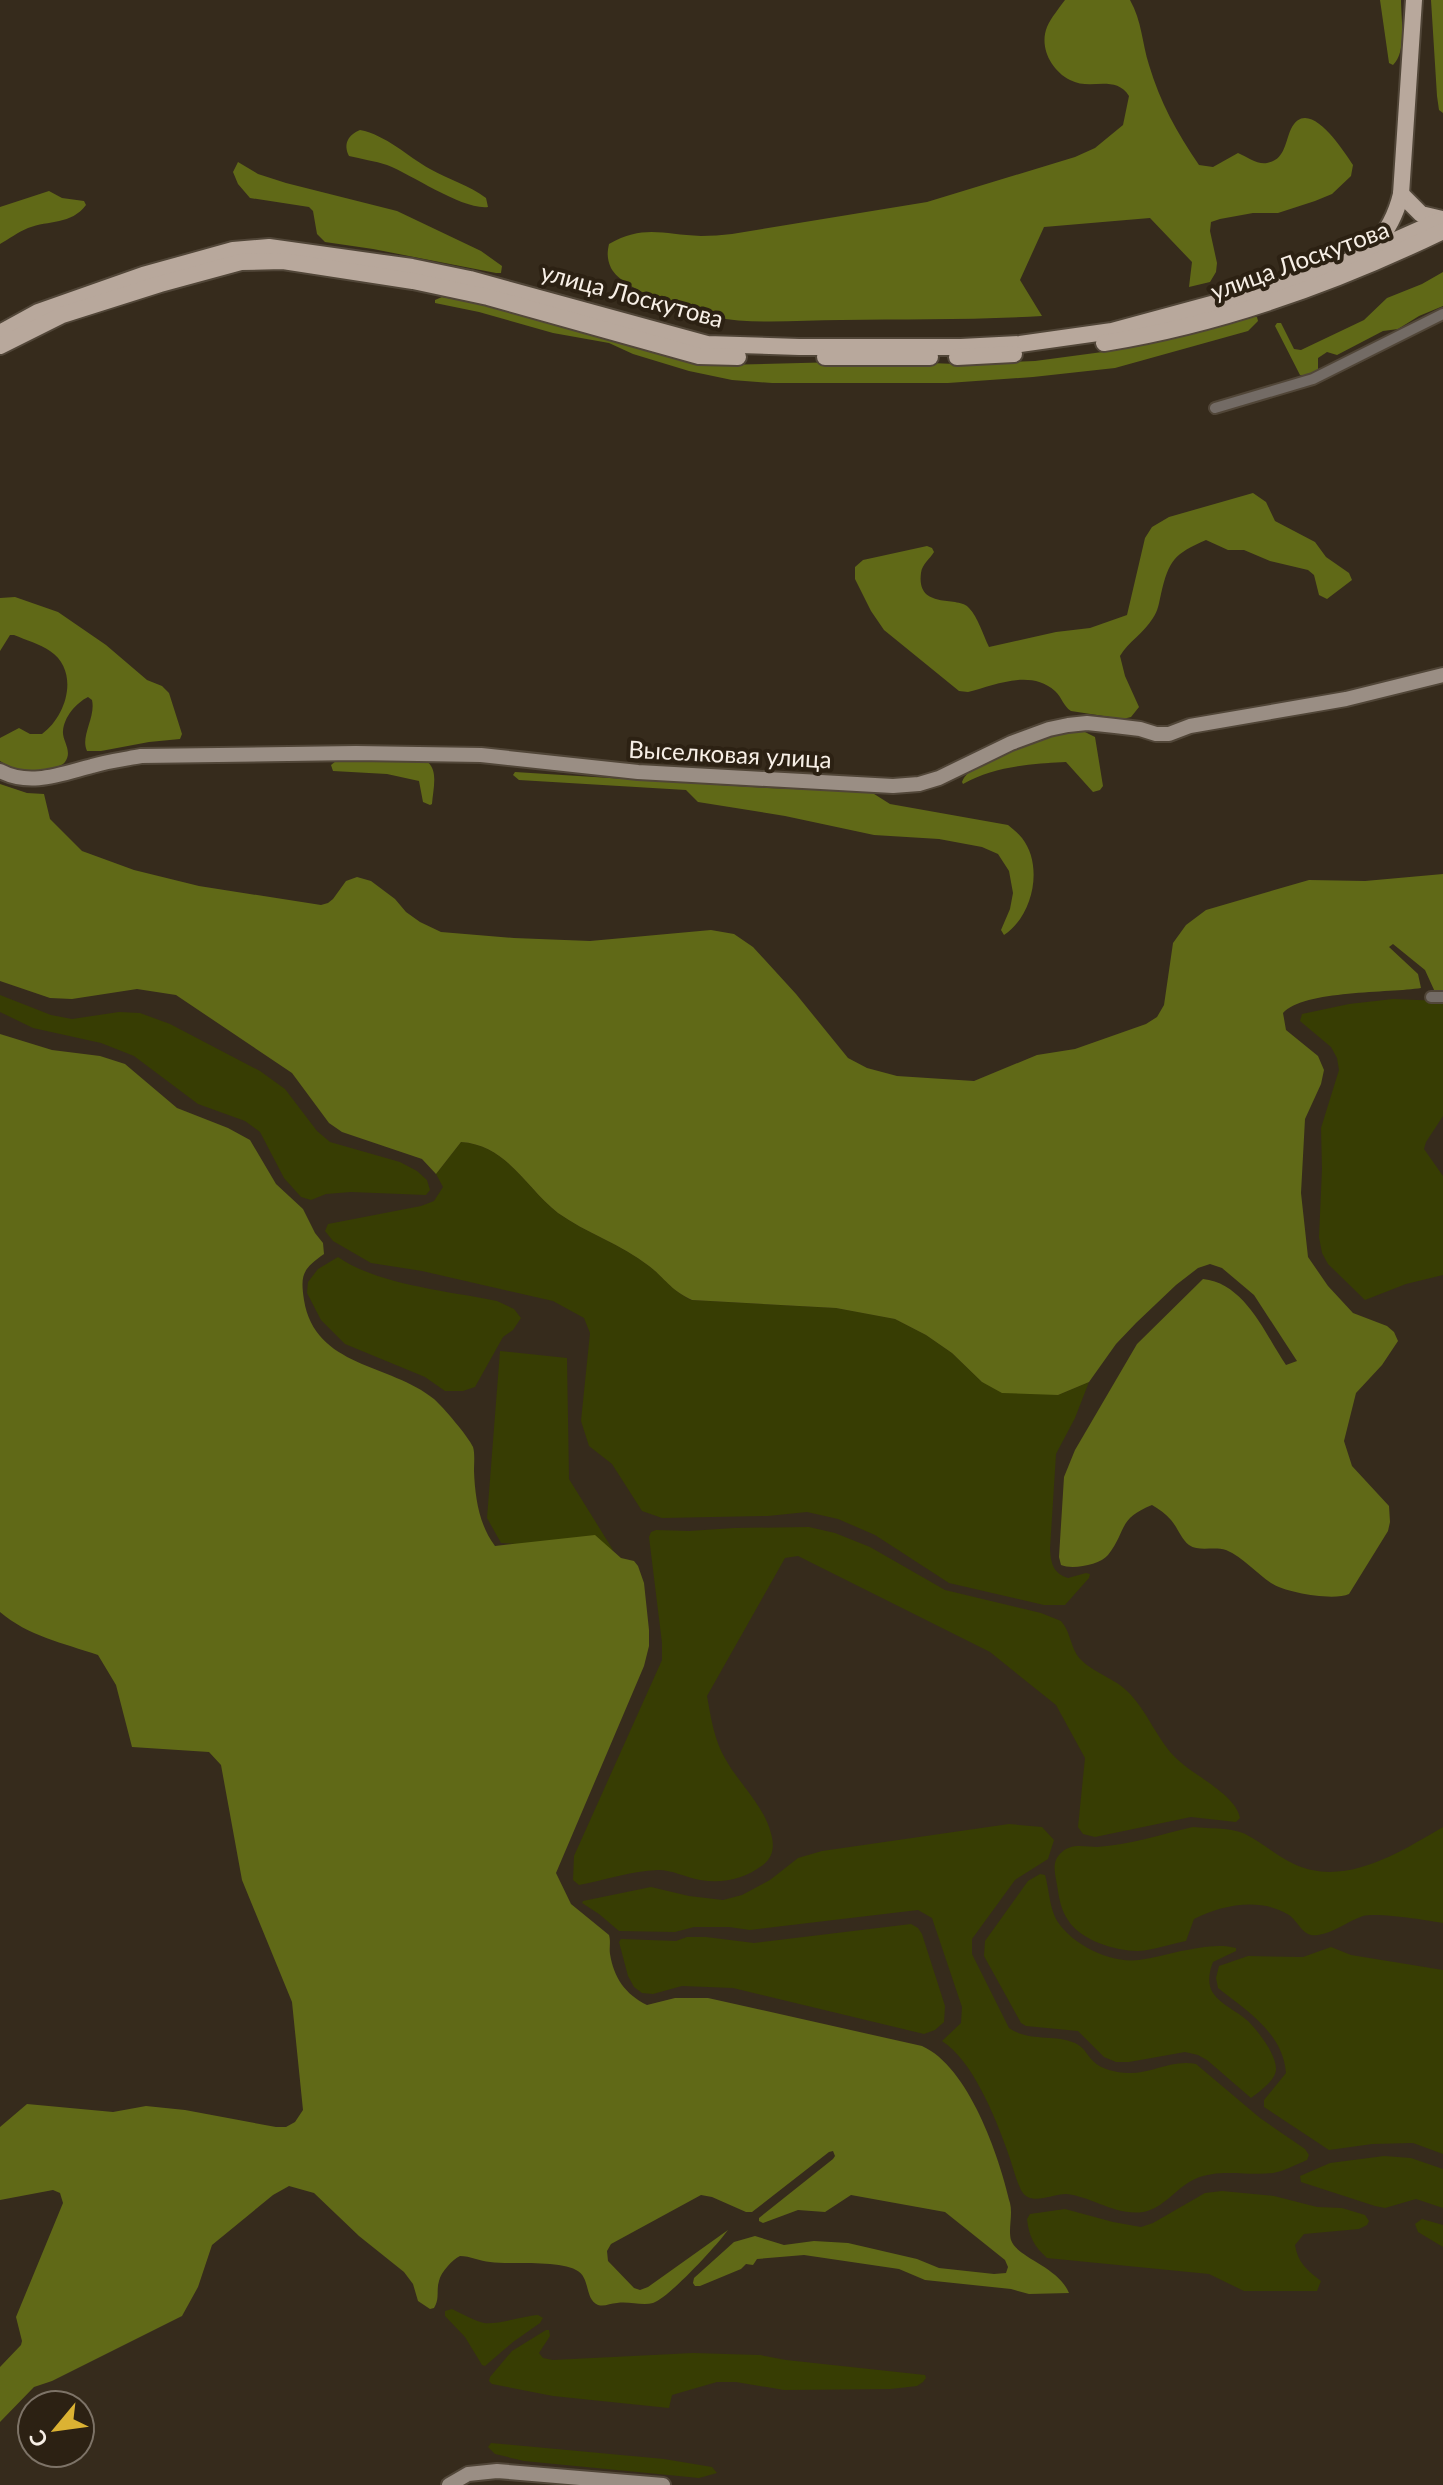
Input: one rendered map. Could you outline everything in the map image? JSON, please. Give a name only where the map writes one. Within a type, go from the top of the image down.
[{"type":"main road","points":[[1369,251],[1384,236],[1397,212],[1401,194],[1414,0]]},
{"type":"main road","points":[[1401,194],[1421,214],[1442,219]]},
{"type":"main road","points":[[1401,194],[1417,236]]},
{"type":"main road","name":"улица Лоскутова","points":[[0,346],[62,315],[212,268],[261,260],[400,279],[488,297],[699,356],[986,357],[1050,351],[1136,337],[1284,297],[1345,275],[1442,219]]},
{"type":"main road","name":"улица Лоскутова","points":[[0,333],[38,312],[143,275],[233,250],[269,247],[412,267],[470,279],[707,344],[961,347],[1020,344],[1079,337],[1153,321],[1278,286],[1369,251],[1443,231]]},
{"type":"street","points":[[1215,408],[1313,379],[1443,314]]},
{"type":"street","name":"Выселковая улица","points":[[0,771],[20,779],[39,779],[141,756],[481,755],[638,772],[893,786],[919,784],[939,778],[1011,743],[1068,725],[1087,723],[1169,734],[1190,726],[1346,699],[1443,675]]},
{"type":"street","points":[[1431,997],[1443,997]]},
{"type":"street","points":[[449,2485],[468,2474],[497,2471],[663,2485]]},
{"type":"green space","points":[[1065,0],[1130,0],[1158,92],[1176,129],[1199,165],[1213,167],[1238,153],[1260,163],[1273,161],[1284,150],[1291,129],[1298,120],[1306,118],[1325,129],[1341,148],[1353,165],[1351,176],[1332,194],[1315,201],[1278,213],[1253,213],[1211,222],[1216,272],[1210,282],[1189,287],[1192,262],[1150,218],[1044,227],[1020,280],[1042,316],[745,321],[702,314],[657,299],[628,284],[611,268],[609,244],[633,234],[732,234],[927,202],[1075,157],[1095,148],[1123,125],[1129,96],[1117,86],[1070,80],[1052,64],[1046,50],[1045,35]]},
{"type":"green space","points":[[1380,0],[1401,0],[1402,44],[1393,65],[1389,63]]},
{"type":"green space","points":[[1431,0],[1443,0],[1443,113],[1439,110],[1437,96]]},
{"type":"green space","points":[[360,130],[379,136],[430,169],[479,193],[486,198],[488,207],[451,198],[387,165],[349,156],[346,148],[348,140]]},
{"type":"green space","points":[[238,162],[258,174],[286,183],[397,211],[481,251],[502,266],[501,273],[325,242],[317,234],[313,211],[309,207],[250,198],[233,172]]},
{"type":"green space","points":[[49,191],[62,198],[84,201],[86,205],[74,216],[28,228],[0,244],[0,207]]},
{"type":"green space","points":[[1443,272],[1443,306],[1398,329],[1383,331],[1337,355],[1327,352],[1318,358],[1318,369],[1309,376],[1300,375],[1275,326],[1281,323],[1294,349],[1301,350],[1364,320],[1387,298]]},
{"type":"green space","points":[[442,297],[516,311],[655,349],[681,360],[721,365],[1035,361],[1110,351],[1251,317],[1257,317],[1258,321],[1248,331],[1115,368],[948,383],[772,383],[732,380],[689,371],[633,354],[609,343],[553,333],[435,303]]},
{"type":"green space","points":[[1253,493],[1266,502],[1275,521],[1315,542],[1326,557],[1349,573],[1352,580],[1327,599],[1319,595],[1314,575],[1308,570],[1270,561],[1244,550],[1228,550],[1206,540],[1180,554],[1170,566],[1155,615],[1120,656],[1139,707],[1131,717],[1123,719],[1071,711],[1055,691],[1035,681],[1013,681],[968,692],[959,691],[884,630],[855,579],[855,567],[863,560],[927,546],[934,552],[922,570],[921,585],[925,593],[969,608],[989,647],[1090,628],[1127,615],[1145,538],[1152,527],[1169,517]]},
{"type":"green space","points":[[15,597],[58,612],[106,645],[147,680],[162,686],[169,693],[182,734],[180,739],[87,751],[85,739],[93,706],[88,697],[75,707],[64,726],[68,754],[63,764],[33,771],[13,768],[0,761],[0,738],[19,728],[30,734],[42,734],[58,716],[67,693],[65,670],[50,651],[10,635],[0,651],[0,598]]},
{"type":"green space","points":[[1068,732],[1085,732],[1095,737],[1103,786],[1100,790],[1093,792],[1066,762],[1013,767],[962,782],[979,764],[993,757],[1026,743]]},
{"type":"green space","points":[[423,759],[434,773],[430,805],[423,802],[419,781],[387,774],[333,771],[331,765],[336,761]]},
{"type":"green space","points":[[515,772],[871,792],[890,804],[1008,825],[1029,849],[1033,862],[1032,890],[1022,916],[1004,935],[1001,930],[1013,893],[1009,871],[998,854],[982,847],[939,839],[874,835],[698,802],[686,790],[519,780],[513,775]]},
{"type":"green space","points":[[0,784],[27,793],[44,794],[50,819],[82,851],[134,870],[199,886],[321,905],[333,899],[346,881],[357,877],[371,881],[395,899],[406,912],[441,932],[590,941],[711,930],[734,934],[753,947],[848,1058],[867,1068],[897,1076],[974,1081],[1037,1055],[1075,1049],[1146,1024],[1157,1017],[1164,1005],[1173,943],[1186,925],[1206,910],[1309,880],[1365,881],[1443,874],[1443,994],[1435,992],[1425,970],[1393,944],[1389,947],[1418,974],[1421,988],[1328,996],[1309,1000],[1283,1013],[1286,1030],[1318,1056],[1324,1070],[1305,1119],[1301,1193],[1308,1257],[1328,1286],[1353,1313],[1387,1326],[1398,1341],[1382,1365],[1356,1393],[1344,1441],[1352,1466],[1389,1506],[1388,1531],[1349,1594],[1342,1596],[1310,1595],[1287,1590],[1271,1583],[1226,1550],[1193,1547],[1184,1540],[1169,1518],[1152,1505],[1133,1515],[1104,1559],[1086,1566],[1061,1565],[1064,1477],[1075,1450],[1137,1344],[1203,1279],[1231,1290],[1242,1300],[1262,1325],[1286,1365],[1297,1361],[1254,1295],[1222,1268],[1210,1264],[1198,1268],[1176,1285],[1116,1344],[1089,1382],[1058,1395],[1002,1393],[982,1382],[952,1353],[926,1335],[895,1319],[836,1308],[692,1300],[638,1258],[558,1213],[515,1169],[491,1151],[461,1142],[436,1174],[422,1159],[342,1132],[329,1123],[292,1073],[176,995],[137,989],[72,999],[50,998],[0,981]]},
{"type":"green space","points":[[0,995],[51,1015],[72,1019],[119,1012],[140,1013],[170,1024],[260,1071],[285,1089],[317,1131],[330,1142],[400,1162],[427,1180],[430,1190],[426,1195],[351,1192],[326,1194],[311,1200],[301,1197],[284,1178],[260,1132],[245,1121],[198,1104],[134,1056],[101,1043],[33,1028],[0,1012]]},
{"type":"green space","points":[[1393,999],[1443,1001],[1443,1116],[1424,1149],[1443,1176],[1443,1275],[1406,1284],[1365,1300],[1328,1264],[1322,1253],[1319,1237],[1321,1128],[1339,1070],[1331,1047],[1300,1021],[1302,1014]]},
{"type":"green space","points":[[0,1034],[52,1050],[100,1056],[125,1064],[177,1108],[250,1140],[276,1184],[303,1209],[323,1243],[324,1254],[307,1268],[302,1284],[311,1322],[323,1339],[338,1352],[416,1387],[434,1399],[455,1422],[473,1447],[479,1510],[495,1546],[595,1535],[621,1558],[634,1561],[644,1583],[649,1646],[644,1666],[556,1873],[571,1904],[609,1935],[614,1971],[632,1996],[647,2005],[675,1998],[708,1998],[922,2046],[939,2057],[968,2093],[990,2138],[1010,2203],[1011,2240],[1021,2252],[1056,2276],[1069,2293],[1029,2294],[1011,2289],[925,2280],[899,2269],[804,2255],[757,2259],[753,2265],[746,2264],[741,2269],[695,2286],[694,2278],[734,2242],[755,2236],[784,2245],[814,2241],[848,2243],[917,2259],[939,2268],[1006,2273],[1008,2267],[1005,2260],[945,2212],[851,2195],[825,2212],[798,2210],[763,2223],[759,2221],[833,2159],[833,2151],[752,2212],[701,2195],[611,2244],[607,2251],[608,2261],[634,2288],[640,2290],[728,2230],[682,2281],[661,2299],[649,2304],[598,2305],[591,2298],[581,2273],[568,2267],[490,2262],[460,2256],[442,2274],[436,2304],[430,2309],[418,2301],[413,2284],[404,2272],[359,2236],[314,2193],[289,2186],[273,2195],[212,2245],[198,2287],[182,2316],[52,2381],[32,2389],[16,2389],[16,2406],[0,2422],[0,2367],[21,2345],[16,2317],[63,2203],[60,2193],[53,2190],[0,2200],[0,2127],[27,2104],[113,2112],[146,2106],[276,2127],[286,2127],[295,2122],[303,2110],[292,2002],[242,1880],[221,1765],[209,1752],[132,1747],[116,1685],[98,1655],[34,1633],[0,1612]]},
{"type":"green space","points":[[461,1142],[477,1145],[503,1159],[558,1213],[638,1258],[691,1300],[836,1308],[895,1319],[952,1353],[982,1382],[1058,1395],[1089,1382],[1056,1454],[1050,1549],[1056,1571],[1068,1578],[1086,1573],[1090,1574],[1089,1578],[1065,1605],[1044,1605],[949,1583],[875,1535],[838,1519],[807,1512],[662,1518],[642,1511],[612,1464],[589,1446],[581,1421],[590,1333],[584,1318],[553,1301],[422,1271],[371,1263],[333,1241],[325,1231],[328,1224],[434,1201],[443,1187],[436,1174]]},
{"type":"green space","points":[[338,1257],[354,1267],[393,1281],[497,1301],[514,1309],[521,1318],[513,1330],[503,1337],[475,1387],[445,1391],[425,1377],[345,1344],[321,1320],[307,1293],[308,1282],[318,1269]]},
{"type":"green space","points":[[500,1351],[567,1358],[569,1479],[613,1550],[501,1543],[487,1518]]},
{"type":"green space","points":[[809,1527],[870,1547],[945,1590],[1041,1613],[1061,1621],[1082,1661],[1127,1691],[1171,1752],[1231,1801],[1240,1818],[1236,1822],[1191,1817],[1095,1837],[1083,1834],[1078,1827],[1085,1758],[1056,1705],[990,1652],[798,1556],[785,1558],[707,1696],[722,1752],[769,1827],[773,1843],[770,1857],[748,1874],[725,1881],[700,1880],[658,1870],[579,1885],[573,1880],[574,1856],[662,1660],[649,1537],[651,1532]]},
{"type":"green space","points":[[1009,1824],[1042,1827],[1054,1840],[1048,1859],[1015,1880],[972,1939],[972,1954],[1009,2028],[1025,2035],[1075,2043],[1096,2064],[1124,2073],[1178,2063],[1196,2064],[1260,2118],[1305,2149],[1309,2155],[1307,2160],[1273,2173],[1204,2176],[1188,2183],[1157,2207],[1143,2212],[1113,2209],[1066,2194],[1030,2198],[1021,2190],[1002,2136],[973,2075],[942,2041],[961,2023],[962,2007],[932,1918],[918,1910],[750,1930],[694,1927],[675,1932],[619,1931],[582,1903],[651,1887],[723,1900],[742,1895],[770,1880],[798,1858],[822,1851]]},
{"type":"green space","points":[[1193,1827],[1241,1832],[1294,1864],[1333,1872],[1372,1864],[1443,1827],[1443,1923],[1370,1915],[1329,1932],[1313,1935],[1278,1909],[1241,1905],[1194,1919],[1186,1941],[1138,1951],[1099,1943],[1074,1927],[1062,1908],[1055,1876],[1055,1863],[1062,1852],[1074,1846],[1121,1844]]},
{"type":"green space","points":[[1040,1874],[1045,1875],[1053,1912],[1061,1926],[1080,1943],[1103,1955],[1139,1960],[1208,1946],[1236,1948],[1236,1951],[1213,1962],[1210,1986],[1216,1997],[1248,2021],[1266,2044],[1276,2070],[1270,2082],[1251,2098],[1198,2055],[1185,2052],[1116,2062],[1104,2057],[1078,2031],[1021,2023],[984,1956],[985,1941],[1028,1881]]},
{"type":"green space","points":[[911,1924],[922,1934],[945,2006],[944,2022],[924,2034],[733,1988],[682,1986],[653,1994],[642,1993],[628,1976],[619,1942],[621,1939],[676,1941],[687,1937],[706,1937],[754,1943]]},
{"type":"green space","points":[[1331,1947],[1351,1955],[1443,1970],[1443,2154],[1413,2143],[1372,2144],[1329,2150],[1264,2107],[1264,2100],[1286,2073],[1283,2059],[1271,2034],[1218,1988],[1216,1978],[1219,1966],[1248,1956],[1303,1957]]},
{"type":"green space","points":[[1384,2156],[1411,2158],[1443,2169],[1443,2208],[1416,2199],[1385,2208],[1301,2182],[1300,2176],[1330,2163]]},
{"type":"green space","points":[[1222,2191],[1274,2196],[1317,2207],[1342,2208],[1365,2215],[1369,2221],[1359,2229],[1304,2234],[1295,2245],[1304,2266],[1321,2281],[1317,2291],[1244,2291],[1209,2274],[1047,2258],[1033,2241],[1027,2219],[1030,2214],[1065,2209],[1141,2227],[1205,2193]]},
{"type":"green space","points":[[1422,2219],[1443,2225],[1443,2247],[1418,2232],[1415,2224]]},
{"type":"green space","points":[[452,2309],[484,2323],[538,2315],[543,2318],[485,2366],[465,2337],[445,2316],[445,2311]]},
{"type":"green space","points":[[549,2330],[550,2336],[539,2353],[543,2358],[553,2360],[693,2353],[760,2355],[925,2375],[926,2378],[917,2386],[891,2389],[784,2390],[717,2382],[672,2395],[669,2408],[553,2396],[489,2381],[512,2351]]},
{"type":"green space","points":[[491,2443],[664,2459],[712,2467],[717,2473],[699,2478],[524,2461],[495,2454],[488,2447]]}]
